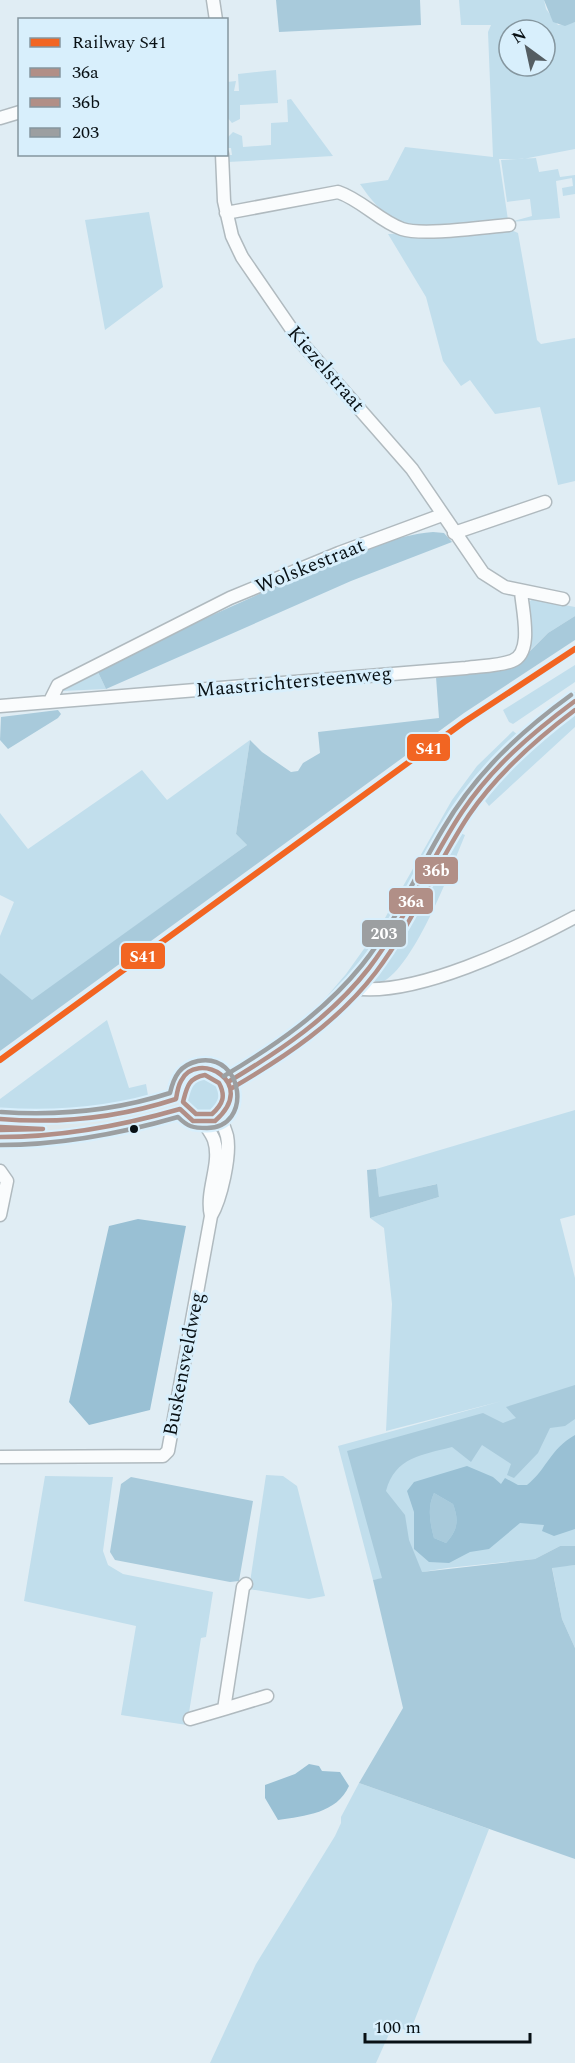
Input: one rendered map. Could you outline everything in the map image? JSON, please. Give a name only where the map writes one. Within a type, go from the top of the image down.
[{"type":"main road","points":[[228,1082],[290,1045],[353,988],[386,945],[443,843],[477,791],[523,742],[575,701]]},
{"type":"main road","points":[[205,1067],[216,1070],[228,1082],[231,1102],[221,1117],[204,1123],[187,1118],[178,1104],[181,1079],[194,1069],[205,1067]]},
{"type":"main road","points":[[0,1119],[32,1122],[84,1120],[178,1104]]},
{"type":"main road","points":[[0,1137],[86,1133],[130,1124],[178,1104]]},
{"type":"street","points":[[213,0],[216,18]]},
{"type":"street","points":[[0,118],[18,113]]},
{"type":"street","name":"Kiezelstraat","points":[[222,156],[226,213],[242,257],[299,340],[412,470],[442,516]]},
{"type":"street","points":[[226,213],[338,192],[355,198],[389,222],[411,231],[509,225]]},
{"type":"street","points":[[454,533],[545,502]]},
{"type":"street","points":[[442,516],[483,573],[497,583],[521,591],[563,599]]},
{"type":"street","name":"Wolskestraat","points":[[50,701],[58,685],[222,602],[339,553],[442,516]]},
{"type":"street","name":"Maastrichtersteenweg","points":[[0,705],[466,668],[514,660],[521,654],[525,645],[521,591]]},
{"type":"street","points":[[353,988],[371,991],[388,988],[465,966],[525,943],[575,916]]},
{"type":"street","name":"Buskensveldweg","points":[[0,1457],[163,1456],[168,1451],[211,1215],[218,1203],[225,1162],[227,1137],[221,1117]]},
{"type":"street","name":"Buskensveldweg","points":[[204,1123],[214,1140],[215,1161],[207,1200],[211,1215]]},
{"type":"street","points":[[0,1171],[7,1181],[0,1215]]},
{"type":"street","points":[[224,1709],[244,1586]]},
{"type":"street","points":[[190,1719],[267,1696]]},
{"type":"shaded area","points":[[276,0],[420,0],[421,25],[279,32]]},
{"type":"shaded area","points":[[459,0],[544,0],[546,9],[553,18],[497,18],[497,78],[557,78],[557,24],[575,22],[575,149],[523,159],[499,159],[508,220],[413,226],[396,220],[382,211],[360,184],[388,180],[405,147],[493,157],[488,32],[491,25],[461,25]]},
{"type":"shaded area","points":[[544,0],[575,0],[575,22],[565,26],[557,23],[557,18],[551,18]]},
{"type":"shaded area","points":[[276,70],[278,103],[240,105],[240,119],[232,123],[228,118],[228,82],[236,81],[234,91],[239,91],[238,74]]},
{"type":"shaded area","points":[[291,99],[333,156],[228,162],[227,156],[232,155],[231,148],[228,148],[228,137],[233,132],[242,136],[243,147],[271,145],[271,123],[288,122],[287,100]]},
{"type":"shaded area","points":[[536,158],[539,172],[558,169],[560,177],[575,175],[575,194],[563,196],[562,188],[573,186],[572,178],[556,181],[560,218],[510,222],[532,216],[530,199],[507,202],[501,160]]},
{"type":"shaded area","points":[[149,212],[163,287],[105,330],[85,220]]},
{"type":"shaded area","points":[[509,229],[518,233],[537,340],[541,344],[575,338],[575,481],[558,485],[540,407],[495,414],[470,380],[461,386],[443,361],[426,297],[388,234],[509,231]]},
{"type":"shaded area","points":[[433,532],[444,533],[452,542],[351,581],[106,689],[97,670],[236,604],[362,551],[404,537]]},
{"type":"shaded area","points":[[533,599],[575,607],[575,616],[548,633],[524,656],[527,603]]},
{"type":"shaded area","points":[[575,616],[575,640],[464,713],[0,1051],[0,973],[32,1000],[247,845],[236,834],[250,740],[262,752],[291,772],[298,771],[303,763],[320,753],[318,732],[439,718],[436,677],[493,671],[518,663],[548,633]]},
{"type":"shaded area","points":[[575,665],[575,682],[513,724],[509,722],[503,710]]},
{"type":"shaded area","points":[[97,670],[106,689],[62,691],[63,688]]},
{"type":"shaded area","points":[[58,710],[61,714],[58,718],[8,749],[0,740],[1,717]]},
{"type":"shaded area","points":[[575,712],[575,727],[489,806],[482,797],[503,773],[537,740]]},
{"type":"shaded area","points":[[513,731],[518,735],[464,798],[367,961],[339,994],[299,1030],[295,1026],[323,1001],[346,974],[381,925],[452,800],[477,766]]},
{"type":"shaded area","points":[[250,740],[236,834],[247,845],[32,1001],[0,973],[0,936],[14,902],[0,895],[0,813],[28,849],[142,770],[167,800]]},
{"type":"shaded area","points":[[460,833],[465,835],[417,941],[391,976],[378,984],[372,978],[374,973],[406,925],[441,859],[451,853]]},
{"type":"shaded area","points":[[107,1020],[129,1088],[146,1084],[149,1101],[75,1115],[0,1114],[0,1099]]},
{"type":"shaded area","points":[[204,1077],[217,1082],[222,1095],[217,1108],[204,1113],[191,1108],[186,1095],[191,1082]]},
{"type":"shaded area","points":[[575,1110],[575,1215],[560,1219],[575,1278],[575,1546],[560,1546],[535,1559],[447,1568],[373,1580],[338,1446],[502,1401],[386,1431],[392,1304],[384,1228],[370,1218],[439,1197],[436,1184],[379,1198],[376,1169]]},
{"type":"shaded area","points":[[376,1169],[379,1197],[437,1184],[439,1197],[370,1218],[367,1170]]},
{"type":"shaded area","points":[[138,1219],[186,1226],[150,1410],[89,1425],[69,1402],[109,1226]]},
{"type":"shaded area","points":[[575,1385],[575,1419],[565,1426],[550,1428],[538,1453],[514,1478],[507,1475],[511,1464],[482,1445],[471,1462],[452,1447],[420,1455],[403,1464],[390,1480],[386,1491],[405,1515],[409,1540],[422,1572],[535,1559],[560,1546],[575,1546],[575,1565],[552,1568],[562,1619],[575,1648],[575,1859],[359,1783],[403,1708],[373,1580],[382,1578],[347,1451],[483,1413],[503,1423],[516,1418],[506,1407]]},
{"type":"shaded area","points":[[575,1435],[575,1529],[554,1536],[542,1531],[544,1525],[520,1523],[489,1549],[470,1552],[449,1563],[429,1562],[414,1549],[414,1512],[407,1491],[414,1482],[467,1466],[493,1477],[501,1484],[505,1478],[518,1485],[527,1485],[560,1446]],"holes":[[[434,1493],[453,1504],[456,1525],[446,1543],[434,1538],[430,1521],[430,1504]]]},
{"type":"shaded area","points":[[266,1475],[283,1476],[297,1486],[325,1596],[309,1599],[249,1589]]},
{"type":"shaded area","points":[[45,1476],[113,1477],[103,1551],[108,1565],[123,1574],[213,1592],[206,1637],[201,1638],[187,1725],[121,1715],[136,1626],[24,1601]]},
{"type":"shaded area","points":[[131,1477],[253,1501],[239,1581],[230,1582],[115,1560],[110,1552],[121,1484]]},
{"type":"shaded area","points":[[434,1493],[453,1504],[455,1510],[457,1520],[455,1529],[446,1543],[434,1538],[430,1510]]},
{"type":"shaded area","points":[[575,1565],[575,1648],[562,1619],[552,1567]]},
{"type":"shaded area","points":[[309,1764],[319,1766],[322,1771],[340,1772],[349,1786],[344,1795],[328,1808],[309,1815],[278,1820],[265,1798],[265,1785],[295,1774]]},
{"type":"shaded area","points":[[359,1783],[489,1829],[410,2032],[393,2025],[376,2063],[210,2063],[256,1964],[335,1836],[341,1823],[341,1817]]},
{"type":"rail line","name":"S41","points":[[0,1060],[464,722],[575,649]]},
{"type":"transit line","name":"203","points":[[224,1076],[298,1026],[332,998],[347,982],[385,933],[443,829],[469,790],[517,739],[571,695]]},
{"type":"transit line","name":"36a","points":[[228,1082],[304,1032],[354,986],[382,950],[450,831],[486,780],[543,726],[575,701]]},
{"type":"transit line","name":"36b","points":[[232,1088],[272,1064],[310,1037],[328,1023],[361,990],[401,934],[457,834],[480,800],[518,758],[575,710]]},
{"type":"transit line","name":"203","points":[[0,1145],[45,1143],[90,1137],[134,1129],[178,1117],[194,1127],[207,1128],[222,1125],[231,1116],[236,1104],[237,1091],[233,1078],[225,1068],[213,1061],[198,1061],[182,1068],[170,1093],[149,1099],[86,1111],[1,1112]]},
{"type":"transit line","name":"36a","points":[[0,1119],[67,1120],[111,1115],[154,1106],[176,1099],[181,1081],[189,1072],[199,1068],[210,1069],[220,1074],[228,1083],[231,1094],[227,1107],[215,1121],[193,1121],[180,1109],[136,1121],[91,1129],[46,1135],[0,1137]]},
{"type":"transit line","name":"36b","points":[[205,1075],[219,1083],[222,1100],[212,1114],[196,1114],[183,1102],[187,1088],[192,1081],[205,1075]]},
{"type":"transit line","name":"36b","points":[[0,1127],[43,1129],[0,1130]]}]
